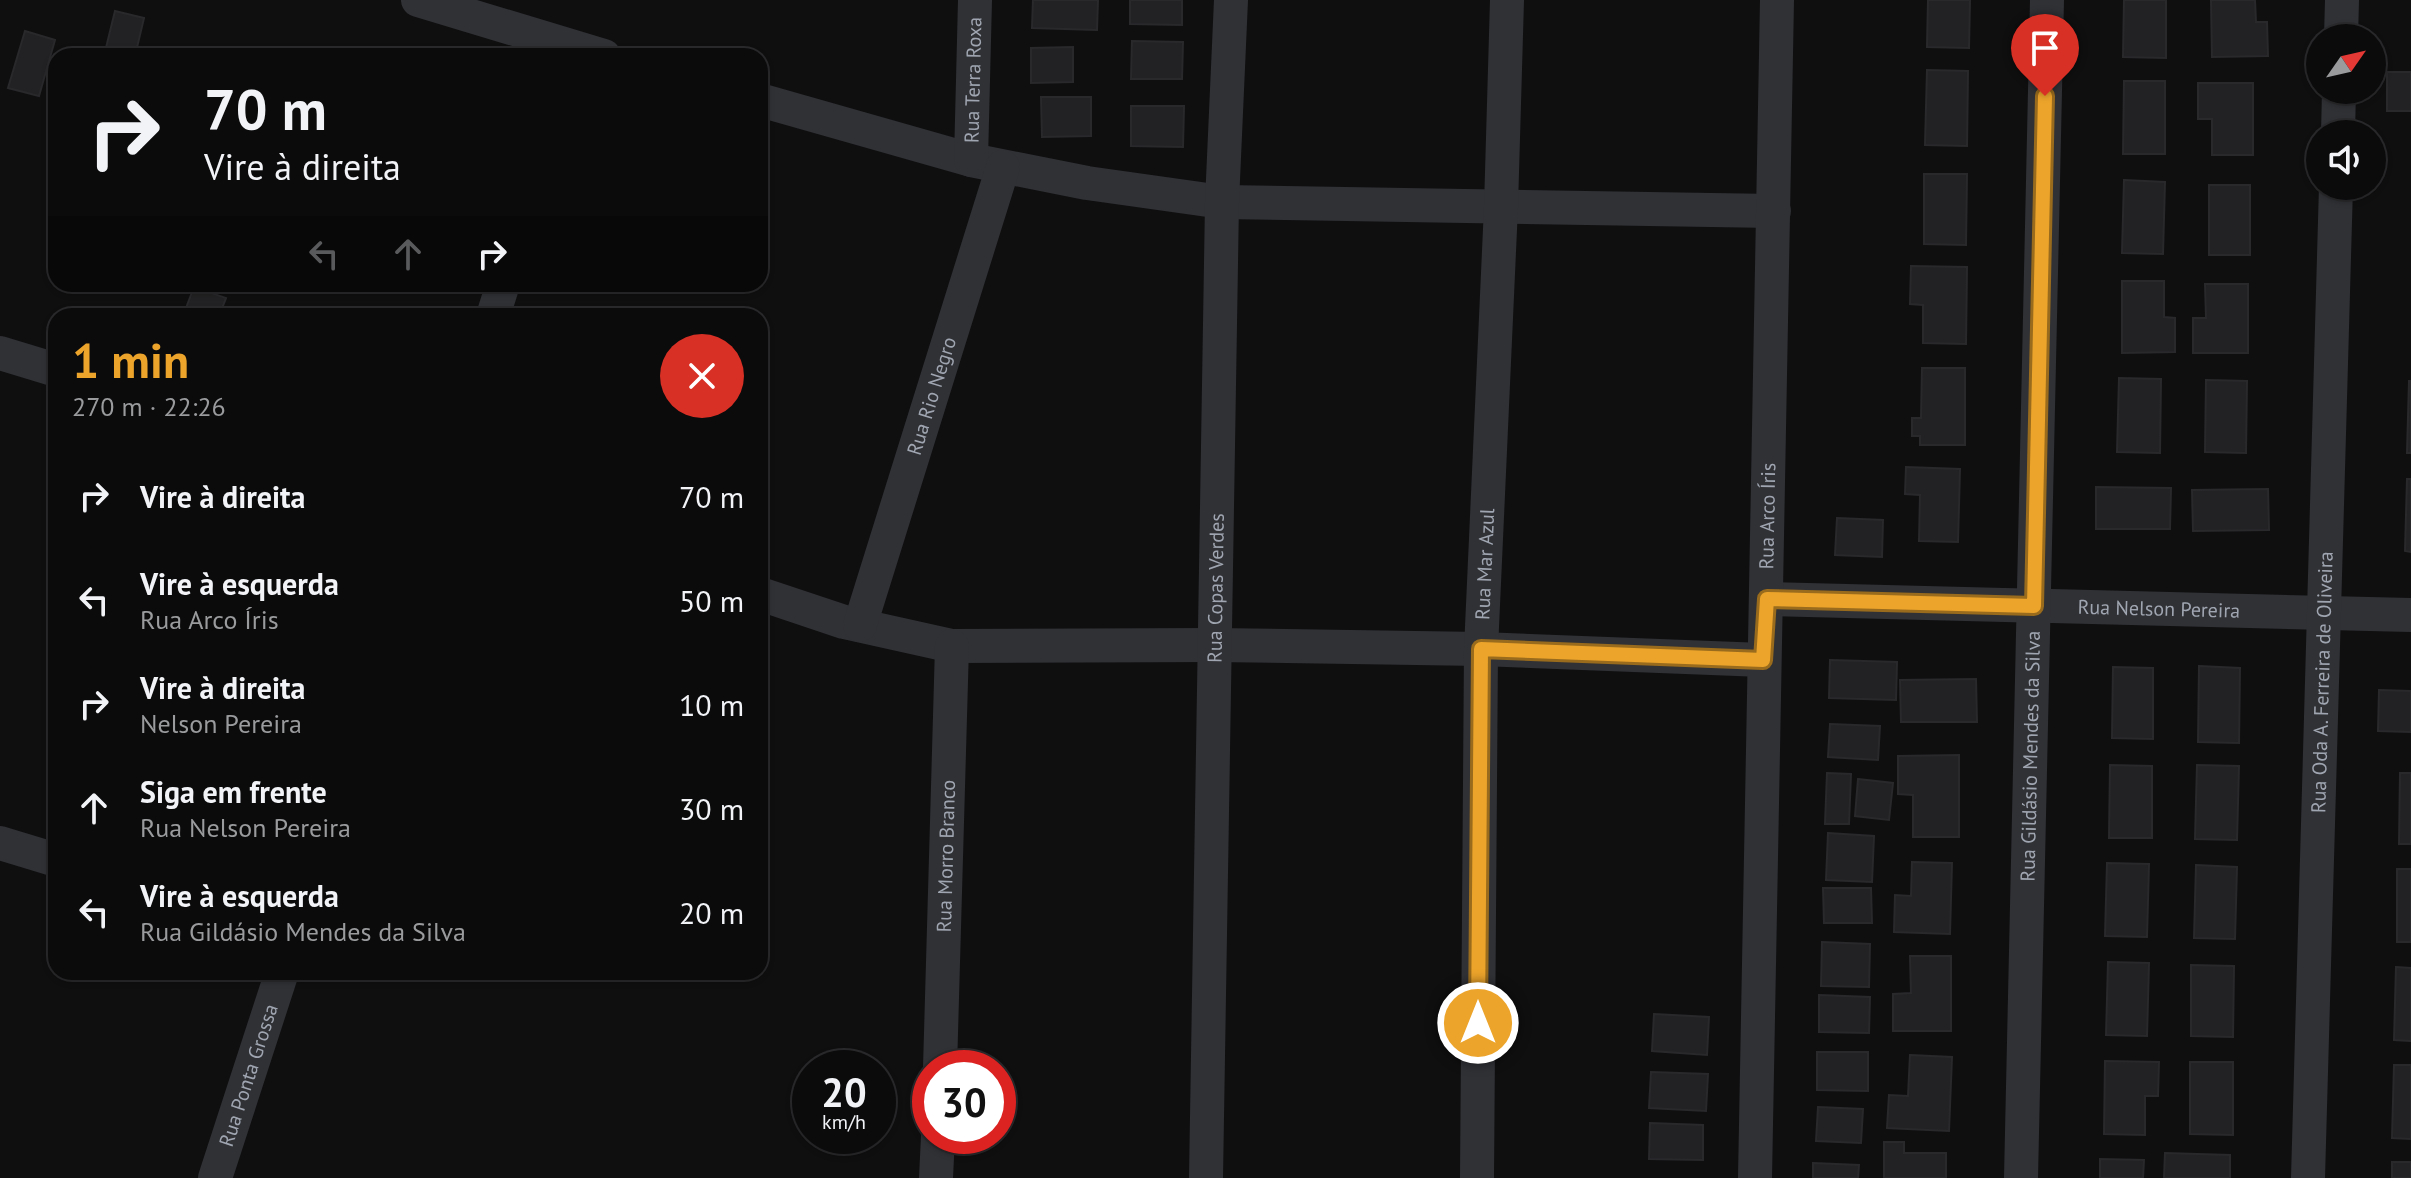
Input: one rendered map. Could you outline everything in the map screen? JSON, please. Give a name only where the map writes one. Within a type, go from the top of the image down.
[{"type":"street","points":[[418,0],[567,48]]},
{"type":"street","name":"Rua Terra Roxa","points":[[975,0],[987,163]]},
{"type":"street","name":"Rua Copas Verdes","points":[[1206,1178],[1222,202],[1231,0]]},
{"type":"street","name":"Rua Mar Azul","points":[[1477,1178],[1481,649],[1507,0]]},
{"type":"street","name":"Rua Arco Íris","points":[[1755,1178],[1777,0]]},
{"type":"street","name":"Rua Gildásio Mendes da Silva","points":[[2021,1178],[2047,0]]},
{"type":"street","points":[[2341,24],[2342,0]]},
{"type":"street","points":[[768,102],[987,163],[1087,183],[1222,202],[1774,211]]},
{"type":"street","name":"Rua Rio Negro","points":[[860,625],[987,163]]},
{"type":"street","name":"Rua Oda A. Ferreira de Oliveira","points":[[2308,1178],[2336,200]]},
{"type":"street","points":[[0,353],[48,368]]},
{"type":"street","points":[[768,597],[844,622],[952,646],[1215,645],[1481,649],[1763,660]]},
{"type":"street","name":"Rua Nelson Pereira","points":[[1767,599],[2411,615]]},
{"type":"street","name":"Rua Morro Branco","points":[[941,1050],[952,646]]},
{"type":"street","points":[[0,843],[48,858]]},
{"type":"street","name":"Rua Ponta Grossa","points":[[215,1178],[279,980]]},
{"type":"street","points":[[936,1178],[937,1154]]},
{"type":"building","points":[[1033,0],[1098,0],[1097,30],[1032,28]]},
{"type":"building","points":[[1130,0],[1182,0],[1182,25],[1130,24]]},
{"type":"building","points":[[1928,0],[1970,0],[1969,48],[1927,47]]},
{"type":"building","points":[[2124,0],[2166,0],[2166,58],[2123,57]]},
{"type":"building","points":[[2211,0],[2255,0],[2256,22],[2267,22],[2268,56],[2212,57]]},
{"type":"building","points":[[115,11],[144,18],[137,48],[106,48]]},
{"type":"building","points":[[25,31],[55,40],[53,48],[48,48],[48,64],[39,96],[8,88]]},
{"type":"building","points":[[1132,41],[1183,42],[1182,79],[1131,79]]},
{"type":"building","points":[[1073,47],[1073,82],[1031,83],[1031,48]]},
{"type":"building","points":[[1927,70],[1968,71],[1967,146],[1925,145]]},
{"type":"building","points":[[2387,72],[2411,72],[2411,111],[2387,111]]},
{"type":"building","points":[[2124,81],[2165,81],[2165,154],[2123,154]]},
{"type":"building","points":[[2198,83],[2253,83],[2253,155],[2212,155],[2212,119],[2198,119]]},
{"type":"building","points":[[1041,97],[1091,97],[1091,136],[1042,137]]},
{"type":"building","points":[[1131,106],[1184,106],[1183,147],[1131,146]]},
{"type":"building","points":[[1924,174],[1967,174],[1966,245],[1924,244]]},
{"type":"building","points":[[2124,180],[2165,182],[2163,254],[2122,253]]},
{"type":"building","points":[[2209,185],[2250,185],[2250,255],[2209,255]]},
{"type":"building","points":[[1911,266],[1967,267],[1966,344],[1923,343],[1923,305],[1910,304]]},
{"type":"building","points":[[2122,281],[2164,281],[2164,317],[2175,318],[2175,352],[2122,353]]},
{"type":"building","points":[[2205,284],[2248,284],[2248,353],[2193,353],[2193,318],[2206,318]]},
{"type":"building","points":[[192,292],[209,292],[226,298],[222,308],[186,308]]},
{"type":"building","points":[[1922,368],[1965,368],[1965,445],[1920,445],[1920,436],[1912,436],[1912,418],[1921,418]]},
{"type":"building","points":[[2119,378],[2161,379],[2160,453],[2117,452]]},
{"type":"building","points":[[2206,380],[2247,381],[2246,453],[2205,452]]},
{"type":"building","points":[[2409,381],[2411,453],[2407,453]]},
{"type":"building","points":[[1906,467],[1960,469],[1958,542],[1919,541],[1920,495],[1905,494]]},
{"type":"building","points":[[2407,479],[2411,479],[2411,552],[2405,551]]},
{"type":"building","points":[[2096,487],[2171,488],[2170,529],[2096,529]]},
{"type":"building","points":[[2268,489],[2269,530],[2193,531],[2192,490]]},
{"type":"building","points":[[1837,518],[1883,520],[1882,557],[1835,555]]},
{"type":"building","points":[[1830,660],[1897,662],[1896,700],[1829,698]]},
{"type":"building","points":[[2199,666],[2240,668],[2239,743],[2198,742]]},
{"type":"building","points":[[2113,667],[2153,668],[2153,739],[2112,738]]},
{"type":"building","points":[[1976,679],[1977,722],[1901,722],[1900,680]]},
{"type":"building","points":[[2379,690],[2411,691],[2411,732],[2378,731]]},
{"type":"building","points":[[1830,724],[1880,726],[1878,760],[1828,757]]},
{"type":"building","points":[[1959,755],[1959,837],[1913,837],[1913,795],[1898,794],[1898,756]]},
{"type":"building","points":[[2110,765],[2152,766],[2152,838],[2109,838]]},
{"type":"building","points":[[2197,765],[2239,766],[2237,840],[2195,839]]},
{"type":"building","points":[[1827,773],[1851,774],[1849,824],[1825,824]]},
{"type":"building","points":[[2400,773],[2411,773],[2411,844],[2399,844]]},
{"type":"building","points":[[1858,779],[1893,783],[1889,820],[1855,816]]},
{"type":"building","points":[[1828,833],[1874,836],[1872,882],[1826,880]]},
{"type":"building","points":[[1912,862],[1952,863],[1950,934],[1894,932],[1895,895],[1911,896]]},
{"type":"building","points":[[2107,863],[2149,864],[2147,937],[2105,936]]},
{"type":"building","points":[[2196,865],[2237,867],[2235,939],[2194,938]]},
{"type":"building","points":[[2397,869],[2411,869],[2411,942],[2397,942]]},
{"type":"building","points":[[1823,888],[1871,888],[1872,923],[1824,923]]},
{"type":"building","points":[[1822,942],[1870,944],[1869,987],[1821,986]]},
{"type":"building","points":[[1910,956],[1951,956],[1951,1031],[1893,1031],[1893,994],[1911,993]]},
{"type":"building","points":[[2108,962],[2149,963],[2147,1036],[2106,1035]]},
{"type":"building","points":[[2191,965],[2234,966],[2233,1037],[2191,1036]]},
{"type":"building","points":[[2396,967],[2411,968],[2411,1041],[2394,1040]]},
{"type":"building","points":[[1819,995],[1870,997],[1869,1033],[1819,1032]]},
{"type":"building","points":[[1654,1014],[1709,1017],[1707,1055],[1652,1051]]},
{"type":"building","points":[[1817,1052],[1868,1052],[1868,1091],[1817,1090]]},
{"type":"building","points":[[1910,1055],[1952,1057],[1949,1131],[1887,1128],[1889,1095],[1908,1096]]},
{"type":"building","points":[[2105,1061],[2159,1062],[2158,1096],[2145,1096],[2145,1135],[2104,1134]]},
{"type":"building","points":[[2190,1062],[2233,1062],[2233,1135],[2190,1134]]},
{"type":"building","points":[[2394,1065],[2411,1065],[2411,1139],[2392,1138]]},
{"type":"building","points":[[1651,1072],[1708,1074],[1706,1111],[1649,1108]]},
{"type":"building","points":[[1818,1107],[1863,1109],[1861,1143],[1816,1141]]},
{"type":"building","points":[[1650,1123],[1703,1125],[1703,1160],[1649,1159]]},
{"type":"building","points":[[1884,1142],[1904,1142],[1904,1153],[1946,1153],[1946,1178],[1884,1178]]},
{"type":"building","points":[[2165,1153],[2230,1155],[2230,1178],[2164,1178]]},
{"type":"building","points":[[2100,1159],[2144,1160],[2143,1178],[2100,1178]]},
{"type":"building","points":[[2392,1162],[2411,1162],[2411,1178],[2392,1178]]},
{"type":"building","points":[[1813,1163],[1859,1165],[1858,1178],[1813,1178]]},
{"type":"route","points":[[1478,1023],[1481,649],[1763,660],[1767,599],[2034,606],[2045,96]]}]
